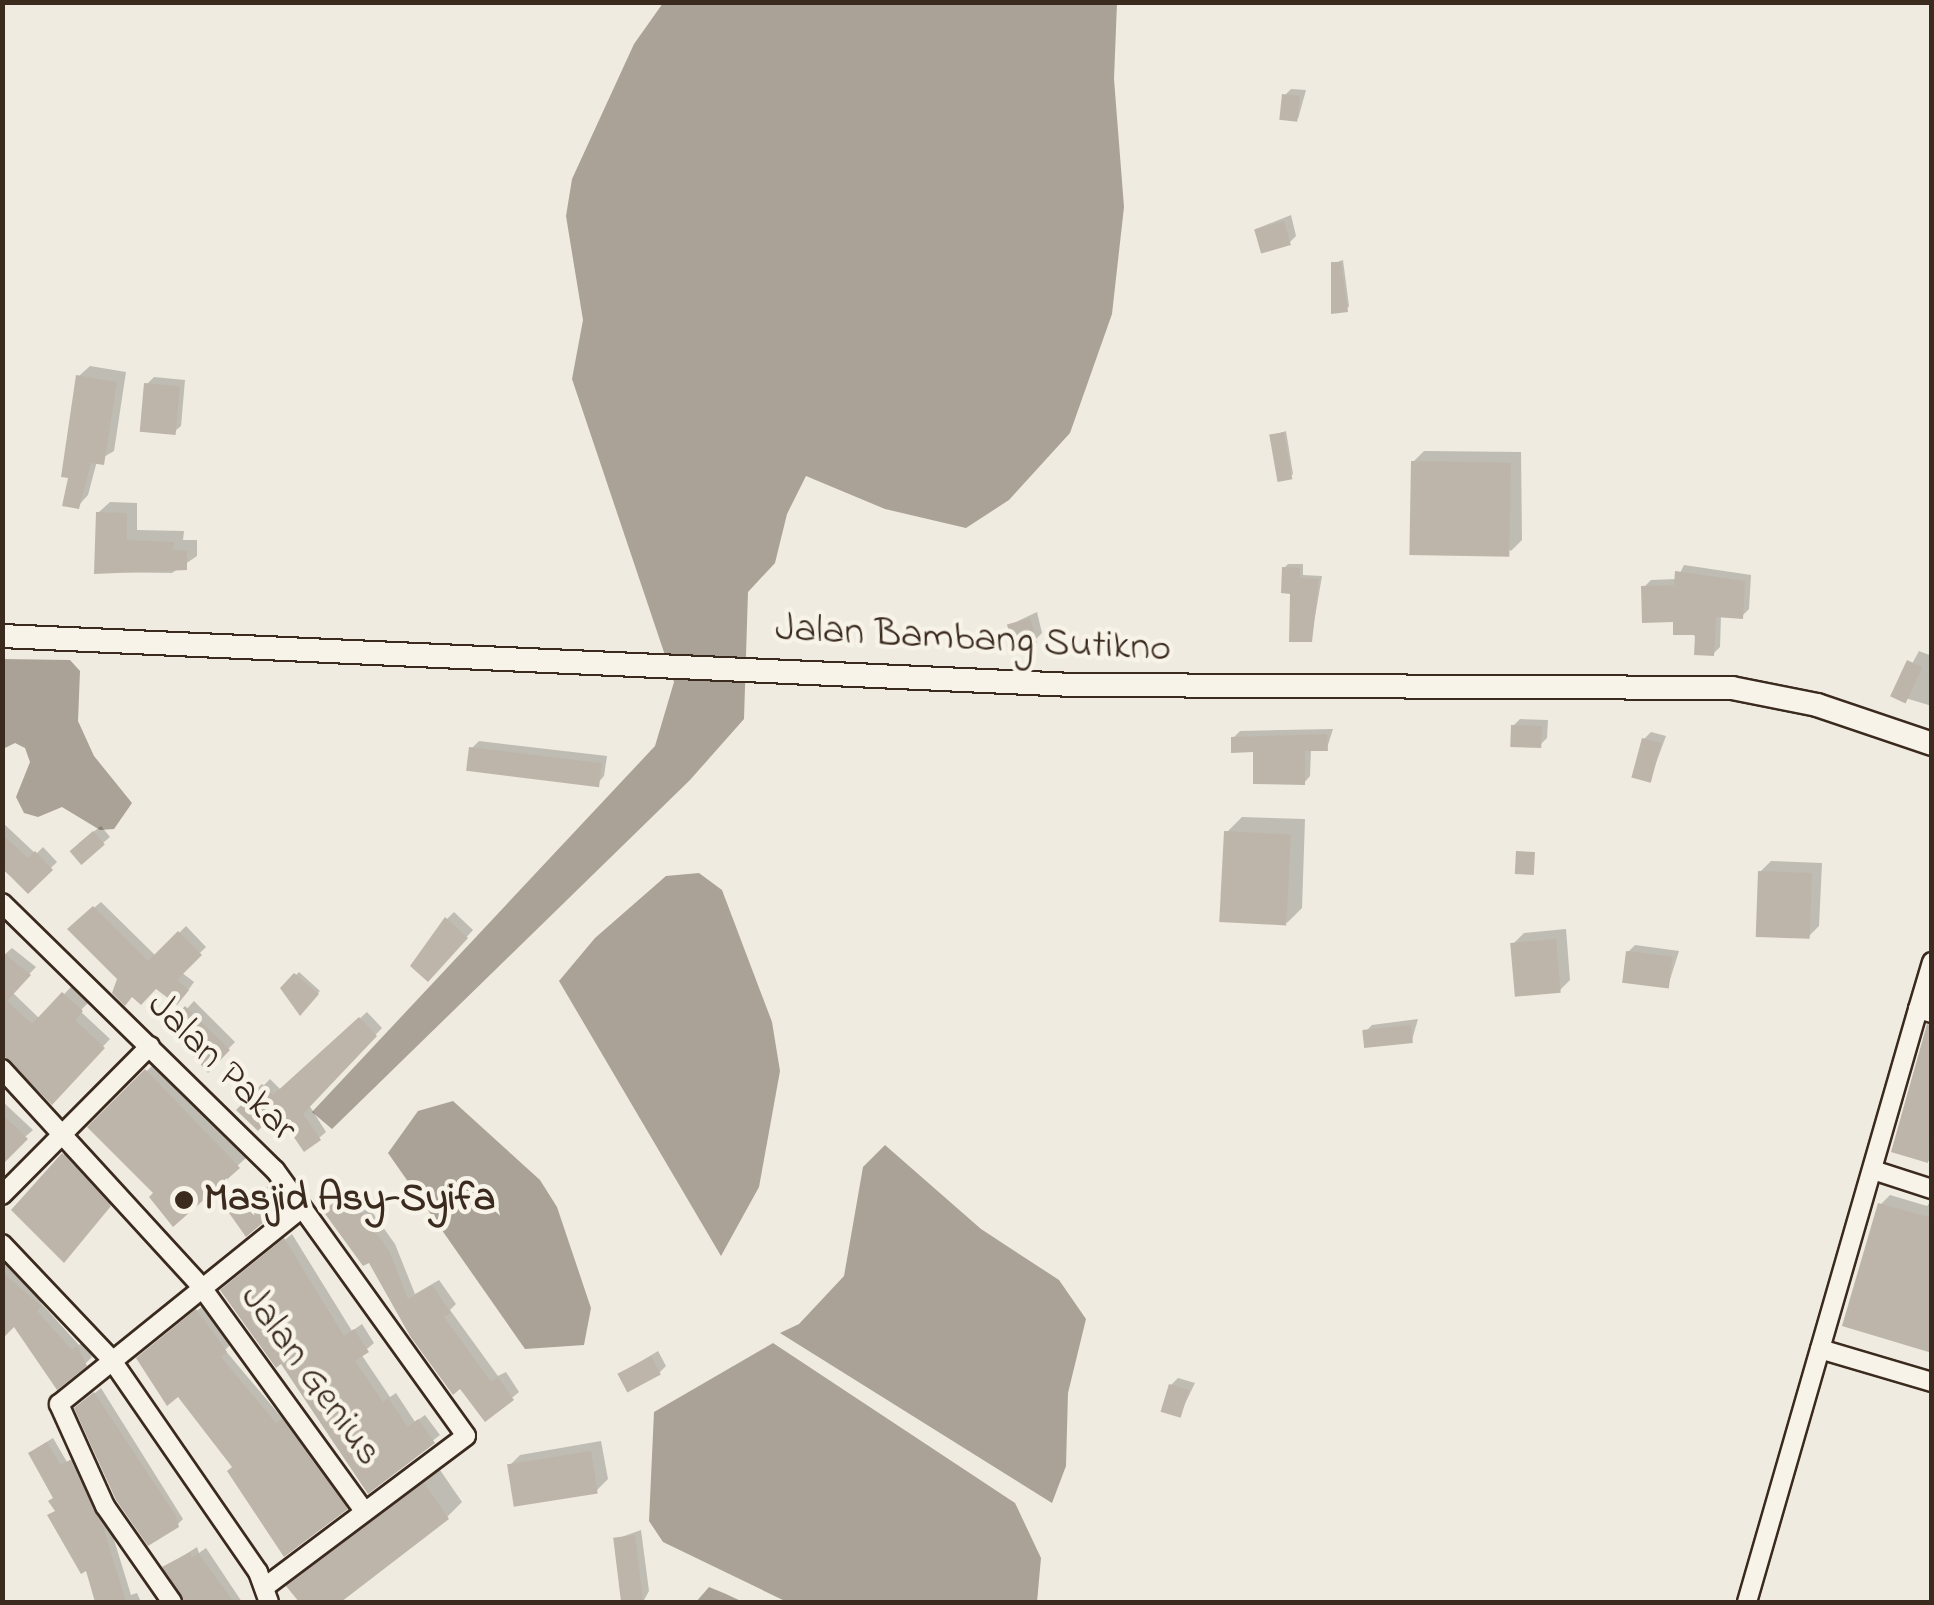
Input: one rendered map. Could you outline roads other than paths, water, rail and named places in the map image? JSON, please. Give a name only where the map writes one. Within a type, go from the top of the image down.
[{"type":"street","name":"Jalan Bambang Sutikno","points":[[2,636],[1233,689],[1732,688],[1817,705],[1932,744]]},
{"type":"street","name":"Jalan Pakar","points":[[2,904],[252,1144],[466,1438],[363,1508],[268,1594]]},
{"type":"street","points":[[1746,1602],[1872,1170],[1925,1011],[1932,962]]},
{"type":"street","points":[[2,1195],[150,1046]]},
{"type":"street","name":"Jalan Genius","points":[[2,1069],[66,1133],[200,1285],[363,1508]]},
{"type":"street","points":[[1872,1170],[1932,1189]]},
{"type":"street","points":[[172,1602],[106,1506],[60,1414],[61,1400],[200,1285],[302,1208]]},
{"type":"street","points":[[2,1244],[111,1359],[268,1594]]},
{"type":"street","points":[[1820,1349],[1932,1382]]},
{"type":"place","name":"Masjid Asy-Syifa","points":[[184,1200]]}]
